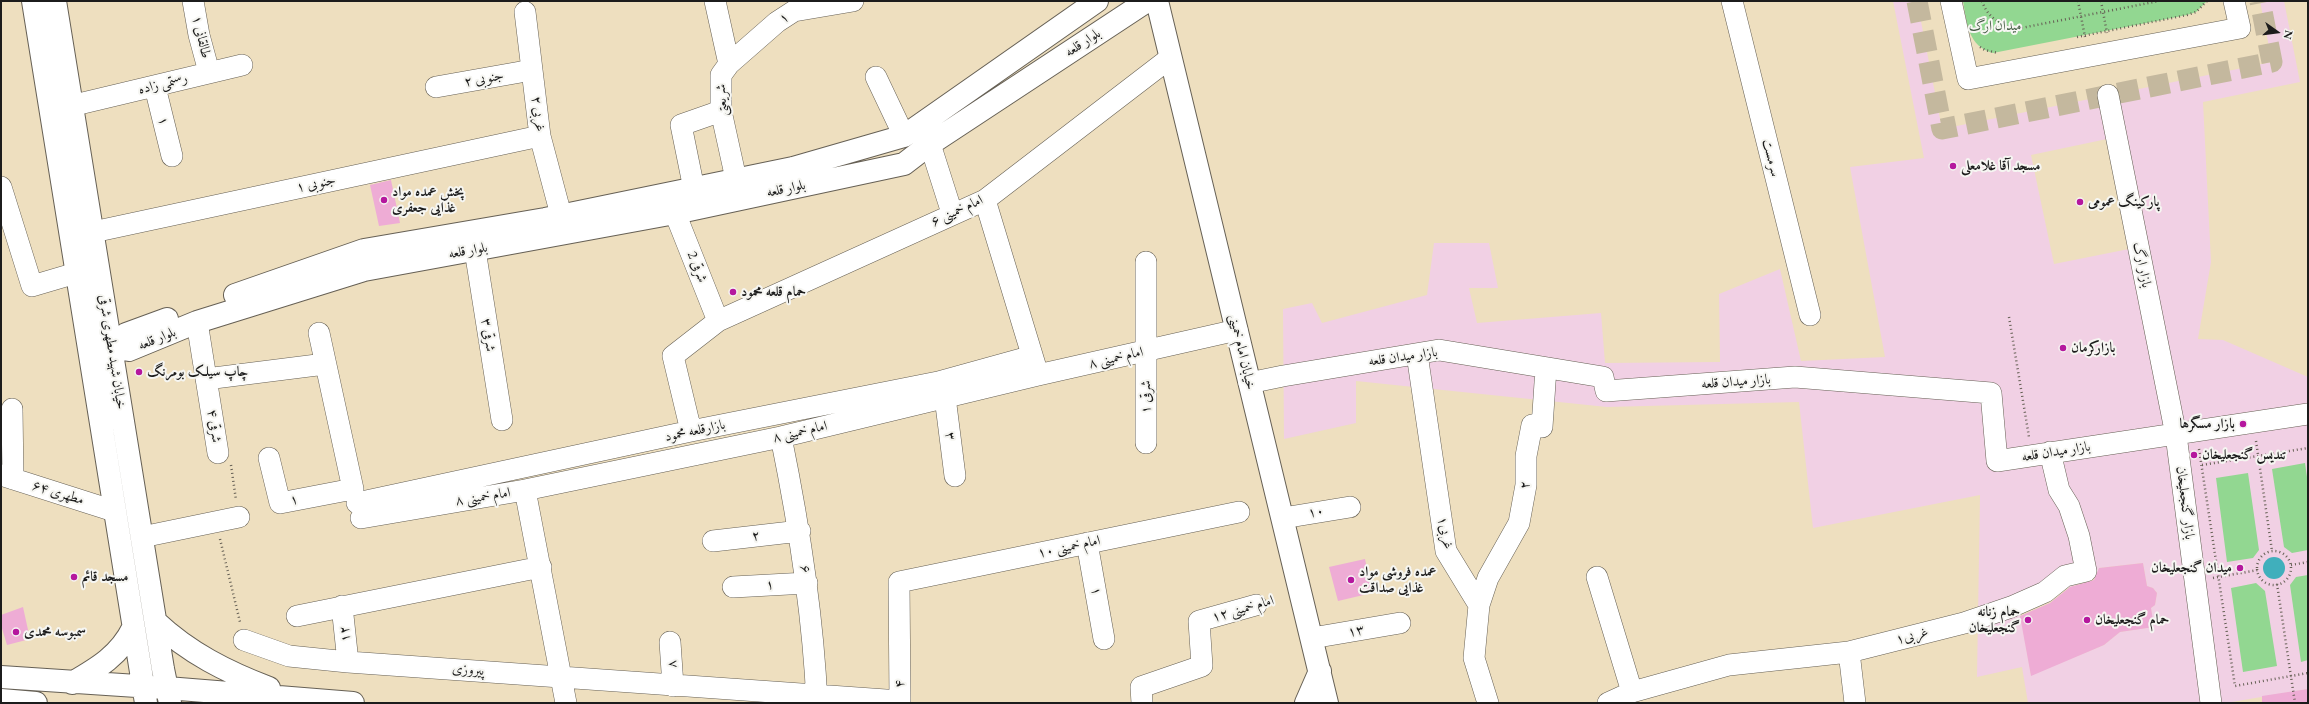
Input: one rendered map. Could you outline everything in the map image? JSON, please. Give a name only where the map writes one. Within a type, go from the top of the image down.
[{"type":"main road","name":"خیابان شهید مطهری شرقی","points":[[32,1],[144,695]]},
{"type":"main road","name":"خیابان شهید مطهری شرقی","points":[[55,1],[169,695]]},
{"type":"main road","name":"بلوار قلعه","points":[[111,346],[129,350],[197,322],[364,270],[675,213],[904,164],[930,144],[1147,1]]},
{"type":"main road","name":"خیابان امام خمینی","points":[[1156,1],[1328,703]]},
{"type":"main road","name":"بلوار قلعه","points":[[111,346],[126,334],[147,326],[364,250],[561,215],[694,189],[793,168],[904,136],[1085,5]]},
{"type":"main road","points":[[156,622],[190,651],[235,676],[306,700]]},
{"type":"main road","points":[[72,683],[106,663],[127,640],[133,628]]},
{"type":"main road","points":[[1306,703],[1320,671]]},
{"type":"main road","points":[[1,677],[72,683],[144,695],[306,700],[353,703]]},
{"type":"street","name":"طالقانی ۱","points":[[193,1],[199,36],[209,72]]},
{"type":"street","name":"شریعتی","points":[[715,1],[729,64],[721,75],[721,111],[736,179]]},
{"type":"street","name":"۱","points":[[729,64],[777,22],[794,12],[853,1]]},
{"type":"street","name":"سرمست","points":[[1732,1],[1810,315]]},
{"type":"street","points":[[1951,1],[1968,79],[2240,28],[2234,1]]},
{"type":"street","name":"۲ غربی","points":[[525,12],[540,136],[561,215]]},
{"type":"street","name":"امام خمینی ۶","points":[[691,431],[673,356],[718,321],[952,213],[985,200],[1170,58]]},
{"type":"street","name":"رستمی زاده","points":[[83,103],[242,65]]},
{"type":"street","name":"۲ جنوبی","points":[[436,87],[532,70]]},
{"type":"street","points":[[876,77],[904,136]]},
{"type":"street","name":"۱","points":[[155,87],[172,156]]},
{"type":"street","name":"بازار ارگ","points":[[2108,95],[2176,435]]},
{"type":"street","points":[[694,189],[681,125],[721,111]]},
{"type":"street","name":"۱ جنوبی","points":[[93,232],[540,136]]},
{"type":"street","points":[[930,144],[952,213]]},
{"type":"street","points":[[1,187],[32,286],[76,273]]},
{"type":"street","points":[[985,200],[1035,365]]},
{"type":"street","name":"2 شرقی","points":[[675,213],[718,321]]},
{"type":"street","name":"۳ شرقی","points":[[475,250],[502,420]]},
{"type":"street","name":"۱ شرقی","points":[[1146,262],[1146,443]]},
{"type":"street","name":"شرقی ۴","points":[[197,322],[218,453]]},
{"type":"street","name":"امام خمینی ۸","points":[[357,503],[525,490],[781,437],[945,397],[1035,365],[1146,351],[1237,330]]},
{"type":"street","points":[[319,333],[357,503]]},
{"type":"street","name":"بازار میدان قلعه","points":[[1249,384],[1283,376],[1439,350],[1603,376],[1606,391],[1795,378],[1991,393],[1997,461],[2176,435]]},
{"type":"street","name":"غربی۱","points":[[1417,354],[1446,551],[1478,605]]},
{"type":"street","points":[[206,379],[325,364]]},
{"type":"street","name":"بازارقلعه محمود","points":[[357,503],[691,431],[938,382],[1035,365]]},
{"type":"street","name":"۲","points":[[1478,605],[1488,578],[1519,523],[1526,485],[1526,456],[1532,425],[1542,427],[1546,368]]},
{"type":"street","name":"۳","points":[[945,397],[955,476]]},
{"type":"street","points":[[7,477],[12,409]]},
{"type":"street","points":[[2176,435],[2308,414]]},
{"type":"street","name":"بازار گنجعلیخان","points":[[2176,435],[2210,697]]},
{"type":"street","name":"۶","points":[[781,437],[800,531],[807,583],[817,699]]},
{"type":"street","name":"غربی۱","points":[[1608,703],[1632,692],[1729,665],[1849,652],[1991,614],[2045,592],[2065,576],[2086,571],[2079,536],[2068,506],[2041,454]]},
{"type":"street","name":"۱","points":[[270,458],[280,503],[357,503]]},
{"type":"street","name":"مطهری ۶۴","points":[[7,477],[114,510]]},
{"type":"street","points":[[525,490],[566,703]]},
{"type":"street","name":"۱۰","points":[[1283,518],[1350,507]]},
{"type":"street","name":"امام خمینی ۱۰","points":[[899,582],[1239,512]]},
{"type":"street","points":[[142,538],[239,517]]},
{"type":"street","name":"۲","points":[[713,541],[800,531]]},
{"type":"street","name":"۱","points":[[1087,543],[1104,639]]},
{"type":"street","points":[[298,616],[342,606],[541,568]]},
{"type":"street","points":[[1596,577],[1632,692]]},
{"type":"street","name":"۴","points":[[817,699],[900,701],[899,582]]},
{"type":"street","name":"۱","points":[[733,587],[807,583]]},
{"type":"street","name":"امام خمینی ۱۲","points":[[1142,695],[1202,666],[1199,622],[1256,605]]},
{"type":"street","points":[[1478,605],[1474,658],[1488,703]]},
{"type":"street","name":"۱۲","points":[[342,606],[348,662]]},
{"type":"street","name":"۱۳","points":[[1312,638],[1400,623]]},
{"type":"street","name":"پیروزی","points":[[244,640],[289,656],[348,662],[561,676],[817,699]]},
{"type":"street","name":"۸","points":[[670,642],[673,686]]},
{"type":"street","points":[[1849,652],[1855,703]]},
{"type":"path","points":[[1982,1],[1990,16],[1998,22],[2016,29],[2159,1]]},
{"type":"path","points":[[2070,39],[2187,15],[2196,12],[2207,1]]},
{"type":"path","points":[[2009,317],[2041,454]]},
{"type":"path","points":[[2253,423],[2272,551]]},
{"type":"path","points":[[2308,448],[2202,465],[2235,686],[2308,673]]},
{"type":"path","name":"شرقی ۴","points":[[218,453],[228,451],[239,517]]},
{"type":"path","points":[[216,522],[244,640]]},
{"type":"path","points":[[2272,551],[2283,554],[2291,565],[2288,577],[2277,584],[2265,582],[2258,570],[2260,558],[2272,551]]},
{"type":"path","points":[[2291,565],[2308,562]]},
{"type":"path","points":[[2195,581],[2258,570]]},
{"type":"path","points":[[2277,584],[2295,703]]},
{"type":"shaded area","name":"بازارکرمان","points":[[1893,1],[1917,1],[1942,129],[2272,62],[2260,1],[2284,1],[2300,82],[2203,102],[2211,262],[2198,339],[2223,340],[2308,377],[2308,689],[2226,703],[2028,703],[2022,667],[1977,677],[1980,495],[1813,528],[1799,402],[1607,407],[1356,381],[1356,423],[1284,439],[1283,309],[1312,303],[1322,323],[1427,295],[1434,243],[1489,243],[1498,288],[1469,288],[1477,323],[1601,313],[1605,363],[1720,362],[1719,294],[1780,269],[1801,361],[1885,357],[1850,167],[1924,158]],"holes":[[[2107,139],[2129,249],[2054,264],[2031,155]],[[2143,563],[2147,586],[2153,588],[2157,593],[2155,605],[2151,608],[2153,627],[2120,632],[2104,645],[2031,675],[2020,613],[2062,590],[2096,577],[2099,568]]]},
{"type":"green space","name":"میدان ارگ","points":[[1963,1],[2207,1],[2196,12],[2187,15],[1993,53],[1985,50],[1974,40],[1968,26]]},
{"type":"green space","points":[[2305,463],[2308,484],[2308,550],[2292,553],[2284,547],[2272,469]]},
{"type":"green space","points":[[2248,473],[2259,550],[2253,558],[2227,562],[2216,478]]},
{"type":"green space","points":[[2308,575],[2308,660],[2301,662],[2290,585],[2296,577]]},
{"type":"green space","points":[[2256,583],[2265,591],[2277,666],[2243,672],[2231,588]]},
{"type":"water","points":[[2274,557],[2282,560],[2285,568],[2282,576],[2274,579],[2266,576],[2263,568],[2266,560]]},
{"type":"building","name":"پخش عمده مواد غذایی جعفری","points":[[391,180],[400,223],[379,226],[370,185]]},
{"type":"building","name":"عمده فروشی مواد غذایی صداقت","points":[[1365,559],[1372,593],[1338,601],[1329,567]]},
{"type":"building","name":"حمام گنجعلیخان","points":[[2143,563],[2147,586],[2153,588],[2157,593],[2155,605],[2151,608],[2154,627],[2120,632],[2104,645],[2031,676],[2020,616],[2050,603],[2070,587],[2094,580],[2099,568]]},
{"type":"building","name":"سمبوسه محمدی","points":[[23,607],[30,639],[7,645],[1,625],[1,615]]},
{"type":"building","points":[[2308,689],[2308,703],[2262,703],[2262,696]]},
{"type":"tunnel","points":[[1917,1],[1942,129],[2272,62],[2260,1]]},
{"type":"place","name":"مسجد آقا غلامعلی","points":[[1953,166]]},
{"type":"place","name":"پخش عمده مواد غذایی جعفری","points":[[384,200]]},
{"type":"place","name":"پارکینگ عمومی","points":[[2080,202]]},
{"type":"place","name":"حمام قلعه محمود","points":[[733,292]]},
{"type":"place","name":"بازارکرمان","points":[[2063,348]]},
{"type":"place","name":"چاپ سیلک بومرنگ","points":[[139,372]]},
{"type":"place","name":"بازار مسگرها","points":[[2243,424]]},
{"type":"place","name":"تندیس گنجعلیخان","points":[[2194,455]]},
{"type":"place","name":"میدان گنجعلیخان","points":[[2240,568]]},
{"type":"place","name":"مسجد قائم","points":[[74,577]]},
{"type":"place","name":"عمده فروشی مواد غذایی صداقت","points":[[1351,580]]},
{"type":"place","name":"حمام زنانه گنجعلیخان","points":[[2028,620]]},
{"type":"place","name":"حمام گنجعلیخان","points":[[2087,620]]},
{"type":"place","name":"سمبوسه محمدی","points":[[16,632]]}]
